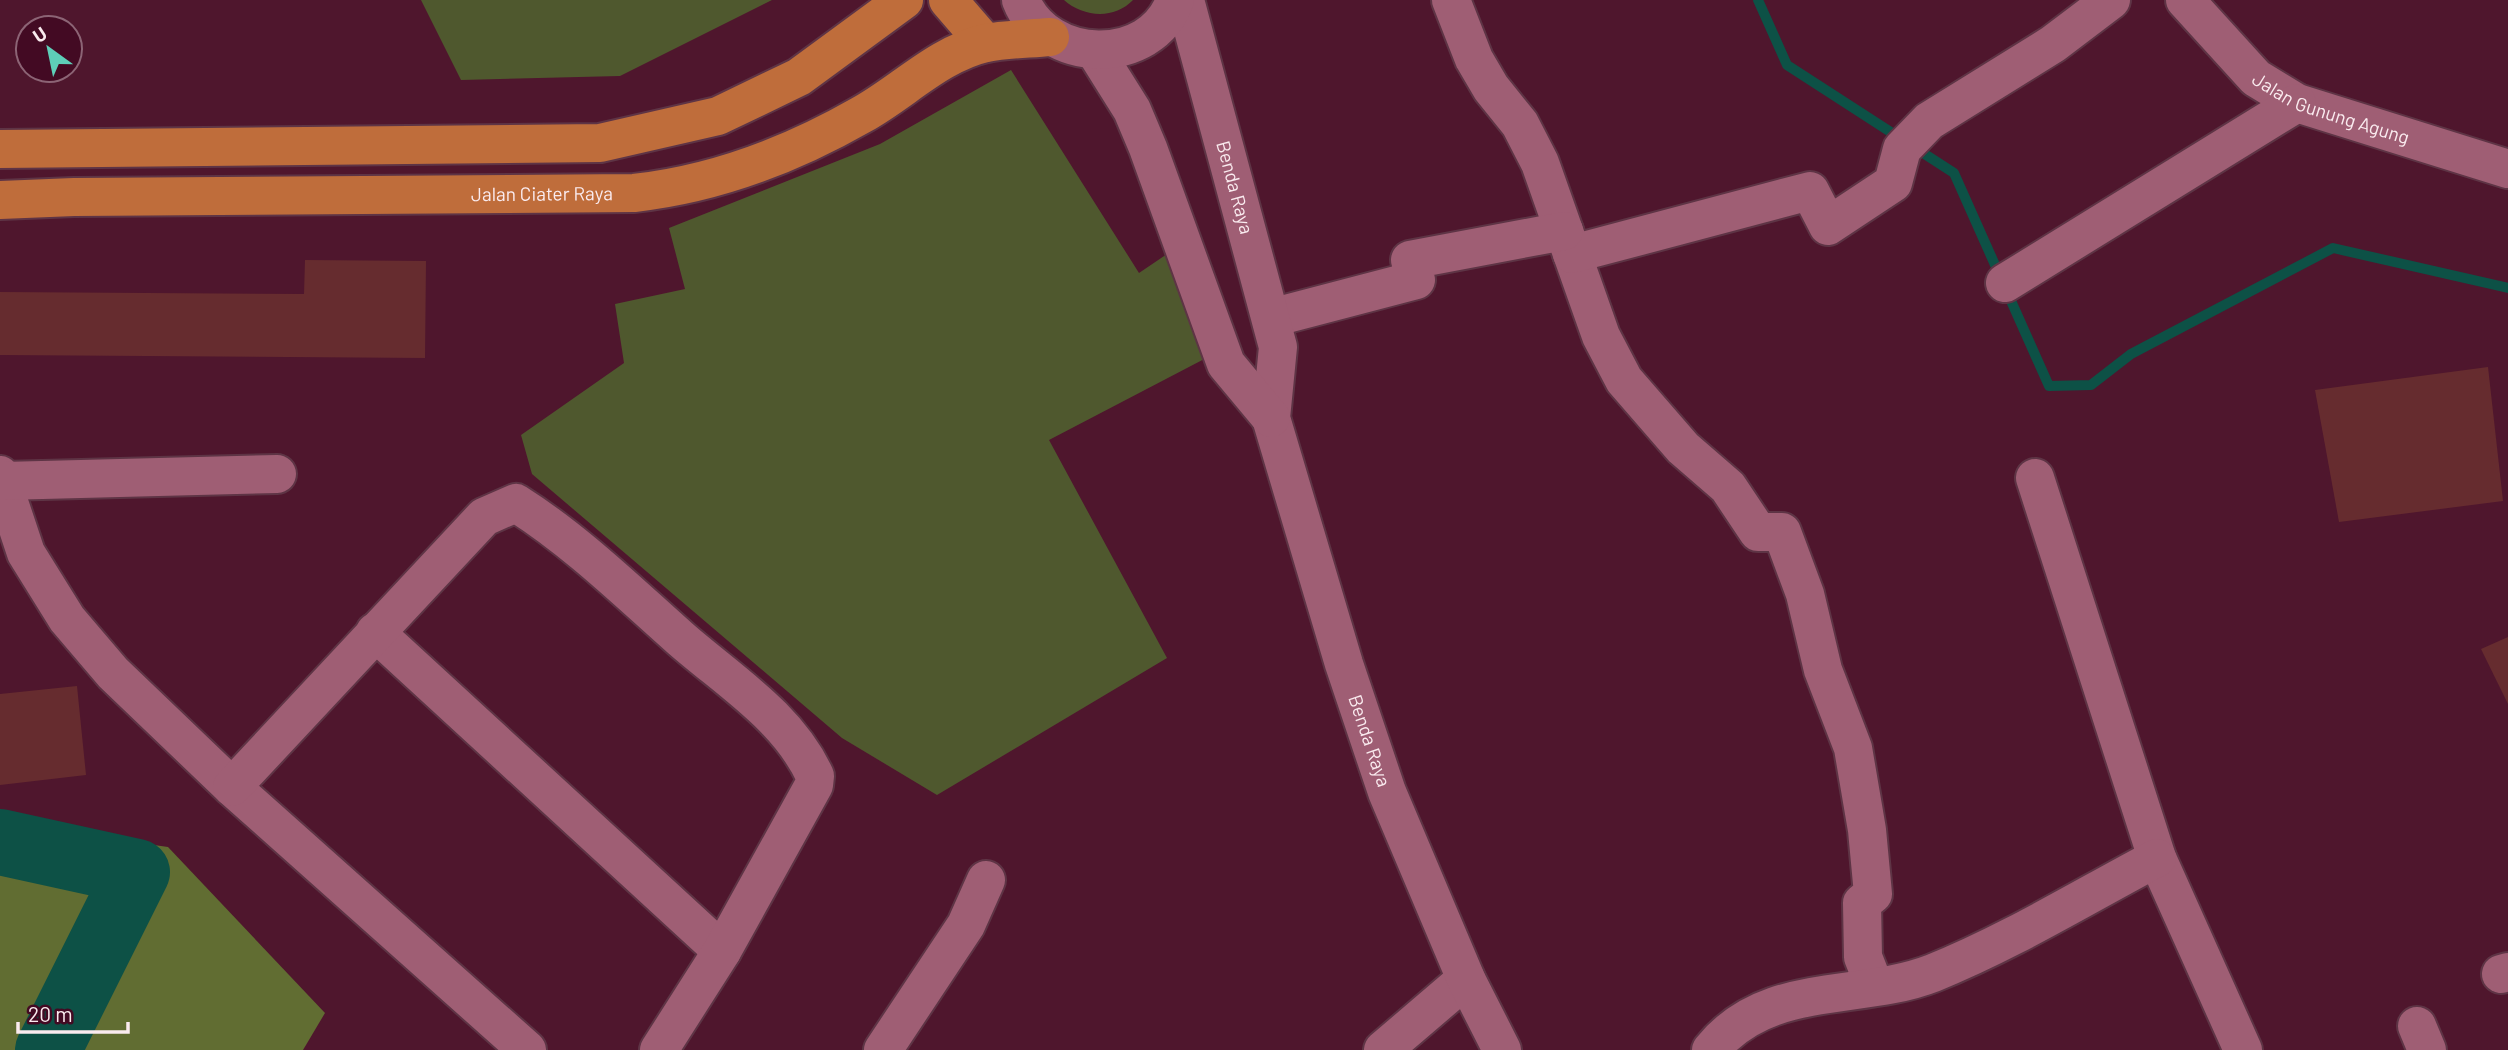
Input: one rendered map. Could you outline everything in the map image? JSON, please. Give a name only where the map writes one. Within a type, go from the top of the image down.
[{"type":"main road","points":[[0,149],[600,143],[718,116],[799,77],[904,0]]},
{"type":"main road","points":[[948,0],[985,43]]},
{"type":"main road","name":"Jalan Ciater Raya","points":[[0,200],[635,193],[671,189],[762,163],[862,115],[938,62],[985,43],[1050,37]]},
{"type":"street","points":[[1021,0],[1034,23],[1050,37],[1072,47],[1095,51],[1118,48],[1140,39],[1159,24],[1175,0]]},
{"type":"street","name":"Benda Raya","points":[[1185,0],[1278,347],[1271,418],[1344,664],[1387,792],[1466,979],[1502,1050]]},
{"type":"street","points":[[1451,0],[1474,59],[1491,88],[1520,124],[1540,163],[1601,336],[1624,380],[1683,448],[1728,487],[1758,532],[1782,532],[1805,594],[1823,670],[1853,748],[1867,830],[1873,894],[1862,903],[1863,957],[1874,985]]},
{"type":"street","points":[[1271,318],[1416,280],[1410,260],[1568,242],[1810,191],[1828,226],[1893,183],[1902,149],[1929,121],[2053,44],[2112,0]]},
{"type":"street","name":"Jalan Gunung Agung","points":[[2185,0],[2256,78],[2297,103],[2508,169]]},
{"type":"street","name":"Benda Raya","points":[[1095,51],[1132,110],[1226,364],[1271,418]]},
{"type":"street","points":[[2005,283],[2297,103]]},
{"type":"street","points":[[277,474],[1,478],[26,553],[67,619],[113,673],[232,788],[527,1050]]},
{"type":"street","points":[[2035,478],[2157,858],[2243,1050]]},
{"type":"street","points":[[232,788],[484,517],[516,503],[553,527],[724,677],[771,713],[810,764],[815,776],[814,785],[722,951],[659,1050]]},
{"type":"street","points":[[375,632],[722,951]]},
{"type":"street","points":[[1711,1050],[1754,1013],[1791,999],[1908,982],[1964,960],[2157,858]]},
{"type":"street","points":[[883,1050],[966,925],[986,880]]},
{"type":"street","points":[[1383,1050],[1466,979]]},
{"type":"green space","points":[[421,0],[772,0],[620,76],[461,80]]},
{"type":"green space","points":[[1064,0],[1133,0],[1117,11],[1098,14],[1080,10]]},
{"type":"green space","points":[[1011,70],[1139,273],[1173,250],[1210,356],[1049,440],[1167,658],[937,795],[842,738],[532,474],[521,435],[624,363],[615,304],[685,289],[669,228],[880,144]]},
{"type":"green space","points":[[0,823],[168,847],[325,1013],[303,1050],[0,1050]]},
{"type":"building","points":[[305,260],[426,261],[425,358],[0,355],[0,292],[304,294]]},
{"type":"building","points":[[2488,367],[2503,501],[2339,522],[2315,390]]},
{"type":"building","points":[[2508,637],[2508,704],[2481,649]]},
{"type":"building","points":[[77,686],[86,775],[0,785],[0,694]]},
{"type":"waterway","points":[[1758,0],[1787,65],[1954,173],[2049,386],[2091,385],[2131,354],[2333,248],[2508,288]]},
{"type":"waterway","points":[[0,842],[137,872],[48,1050]]}]
